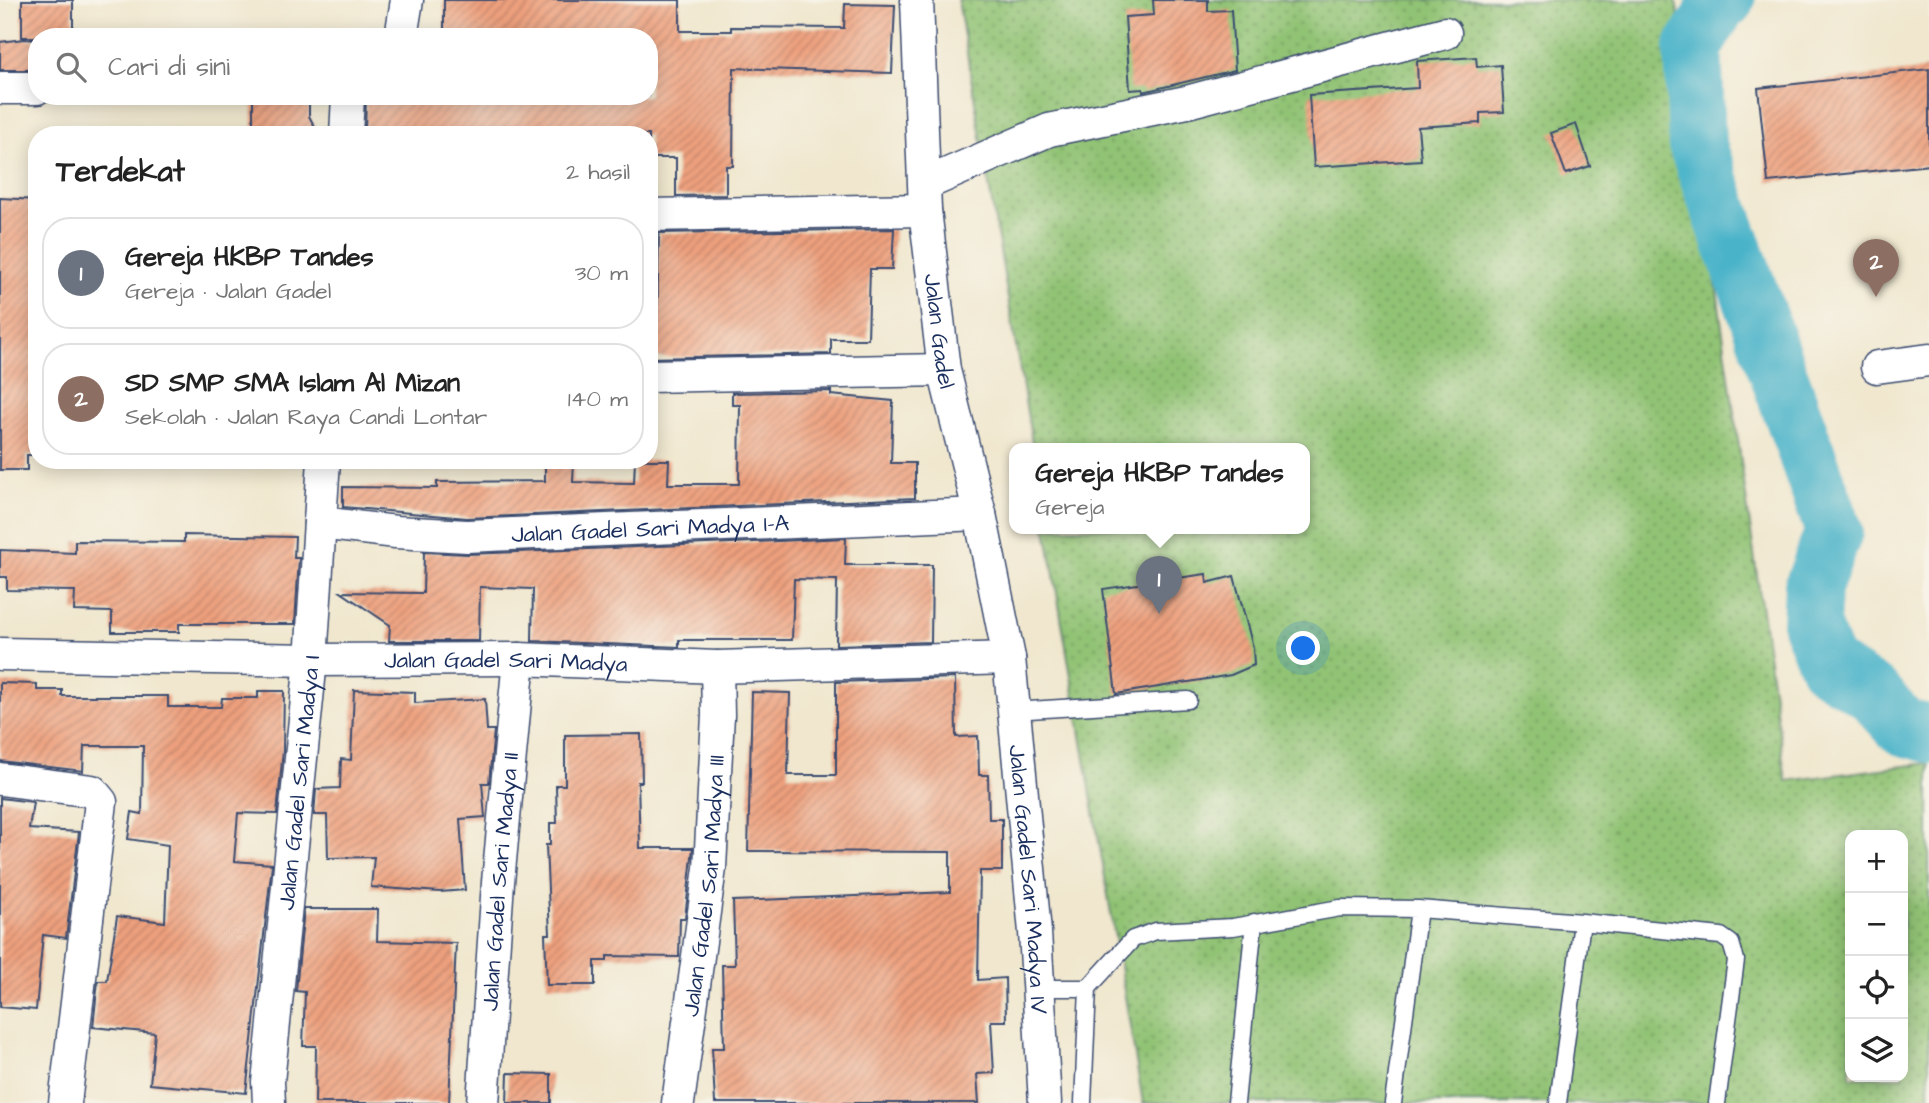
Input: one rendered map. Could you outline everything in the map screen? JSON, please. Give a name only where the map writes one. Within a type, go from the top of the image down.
[{"type":"street","points":[[402,28],[407,0]]},
{"type":"street","name":"Jalan Gadel","points":[[918,0],[925,197],[944,370],[980,514],[1009,658]]},
{"type":"street","points":[[658,214],[925,197],[1049,130],[1187,102],[1445,33]]},
{"type":"street","points":[[0,88],[28,88]]},
{"type":"street","points":[[346,126],[348,105]]},
{"type":"street","points":[[1877,367],[1929,360]]},
{"type":"street","points":[[658,376],[944,370]]},
{"type":"street","name":"Jalan Gadel Sari Madya I","points":[[269,1103],[268,1082],[311,660],[323,469]]},
{"type":"street","name":"Jalan Gadel Sari Madya I-A","points":[[320,523],[467,536],[980,514]]},
{"type":"street","name":"Jalan Gadel Sari Madya","points":[[0,654],[311,660],[519,659],[717,667],[1009,658]]},
{"type":"street","name":"Jalan Gadel Sari Madya IV","points":[[1009,658],[1038,988],[1045,1103]]},
{"type":"street","name":"Jalan Gadel Sari Madya II","points":[[482,1103],[498,882],[519,659]]},
{"type":"street","name":"Jalan Gadel Sari Madya III","points":[[678,1103],[710,868],[718,715],[717,667]]},
{"type":"street","points":[[0,779],[92,791],[101,803],[65,1103]]},
{"type":"lane","points":[[1013,711],[1188,700]]},
{"type":"lane","points":[[1083,1103],[1088,988],[1133,939],[1156,931],[1233,927],[1340,908],[1419,909],[1721,936],[1731,943],[1736,960],[1717,1103]]},
{"type":"lane","points":[[1394,1103],[1419,909]]},
{"type":"lane","points":[[1236,1103],[1254,922]]},
{"type":"lane","points":[[1558,1103],[1582,922]]},
{"type":"lane","points":[[1038,988],[1088,988]]},
{"type":"green space","points":[[958,0],[1676,0],[1786,781],[1929,763],[1929,1103],[1143,1103],[1047,534],[1310,534],[1310,443],[1032,443]]},
{"type":"building","points":[[22,0],[73,0],[73,28],[28,28],[28,37],[22,37]]},
{"type":"building","points":[[444,0],[680,0],[680,31],[731,31],[731,27],[844,28],[845,4],[895,5],[892,73],[734,68],[733,166],[726,166],[726,195],[676,196],[676,158],[658,158],[658,126],[365,126],[366,105],[658,105],[658,28],[444,28]]},
{"type":"building","points":[[1153,0],[1208,0],[1208,11],[1231,10],[1235,70],[1143,92],[1143,89],[1130,90],[1125,17],[1154,15]]},
{"type":"building","points":[[28,39],[28,70],[0,70],[0,42]]},
{"type":"building","points":[[1476,57],[1477,67],[1501,65],[1504,112],[1480,113],[1480,123],[1418,127],[1421,160],[1314,167],[1309,95],[1418,88],[1417,61]]},
{"type":"building","points":[[1929,69],[1929,165],[1768,182],[1758,88]]},
{"type":"building","points":[[253,105],[309,105],[309,116],[314,126],[253,126]]},
{"type":"building","points":[[1576,124],[1590,166],[1566,174],[1551,133]]},
{"type":"building","points":[[0,198],[28,200],[28,455],[27,470],[0,470]]},
{"type":"building","points":[[894,229],[892,269],[870,269],[868,339],[831,339],[831,354],[658,358],[659,233]]},
{"type":"building","points":[[831,391],[831,395],[893,401],[891,463],[915,463],[915,498],[467,518],[343,507],[343,487],[437,488],[437,482],[545,481],[545,469],[574,469],[573,482],[634,483],[635,469],[658,469],[658,460],[669,460],[668,484],[739,484],[740,405],[732,405],[732,393]]},
{"type":"building","points":[[184,535],[295,537],[294,558],[299,558],[295,624],[179,624],[179,632],[112,632],[112,612],[74,611],[75,591],[7,590],[7,577],[0,577],[0,550],[75,553],[75,541],[184,542]]},
{"type":"building","points":[[846,538],[845,565],[932,565],[931,642],[836,645],[837,580],[794,579],[792,640],[679,640],[679,647],[532,641],[533,589],[480,587],[479,641],[389,641],[390,625],[341,592],[423,593],[424,552],[468,554]]},
{"type":"building","points":[[1206,574],[1207,583],[1234,576],[1253,647],[1254,665],[1231,675],[1116,694],[1103,589]]},
{"type":"building","points":[[955,678],[956,737],[978,736],[979,775],[988,775],[989,819],[1002,819],[1002,871],[980,871],[978,980],[1005,978],[1006,1021],[991,1021],[994,1073],[977,1074],[979,1103],[715,1103],[712,1048],[724,1048],[722,965],[735,965],[733,901],[950,892],[950,852],[748,851],[752,692],[790,693],[788,775],[836,775],[836,682]]},
{"type":"building","points":[[0,683],[37,684],[37,690],[62,690],[62,696],[168,696],[168,707],[221,707],[222,698],[258,698],[258,691],[284,691],[283,750],[277,814],[238,813],[234,861],[272,864],[246,1093],[150,1084],[155,1033],[93,1027],[98,981],[107,981],[117,916],[165,922],[168,845],[128,839],[132,812],[142,814],[143,746],[84,746],[83,771],[0,761]]},
{"type":"building","points":[[354,690],[415,692],[415,703],[485,699],[487,730],[494,730],[489,783],[482,783],[485,817],[460,819],[465,890],[440,892],[371,887],[374,857],[328,858],[327,815],[314,815],[316,789],[340,788],[341,759],[351,760]]},
{"type":"building","points":[[641,734],[642,782],[638,782],[640,848],[693,848],[685,918],[680,918],[679,957],[607,956],[607,961],[595,961],[595,985],[547,985],[545,934],[550,934],[546,845],[550,845],[550,823],[557,823],[556,785],[565,785],[565,735]]},
{"type":"building","points":[[0,798],[33,802],[29,829],[79,832],[66,938],[43,935],[36,1010],[0,1007]]},
{"type":"building","points":[[304,909],[378,909],[377,941],[456,943],[449,1103],[315,1103],[316,1046],[303,1046],[305,992],[296,991]]},
{"type":"building","points":[[508,1073],[551,1074],[551,1103],[507,1103]]},
{"type":"waterway","points":[[1726,0],[1720,2],[1693,47],[1697,144],[1834,531],[1813,587],[1811,625],[1828,666],[1872,693],[1903,727],[1929,734]]},
{"type":"place","name":"SD SMP SMA Islam Al Mizan","points":[[1876,297]]},
{"type":"place","name":"Gereja HKBP Tandes","points":[[1159,614]]}]
